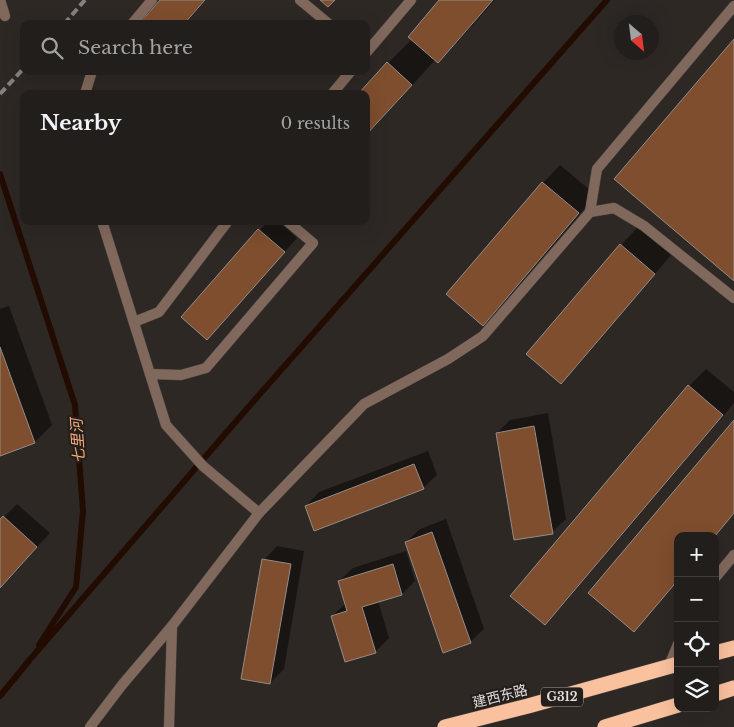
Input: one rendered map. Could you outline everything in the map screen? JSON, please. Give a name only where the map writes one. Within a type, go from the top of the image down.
[{"type":"highway","points":[[719,653],[734,648]]},
{"type":"highway","name":"建西东路","points":[[445,727],[528,706],[673,665]]},
{"type":"highway","points":[[719,693],[734,688]]},
{"type":"highway","points":[[606,727],[674,706]]},
{"type":"street","points":[[0,0],[5,16]]},
{"type":"street","points":[[135,20],[152,0]]},
{"type":"street","points":[[300,0],[324,20]]},
{"type":"street","points":[[370,48],[411,0]]},
{"type":"street","points":[[90,727],[122,685],[172,626],[259,513],[364,404],[448,359],[483,336],[590,212],[598,168],[734,6]]},
{"type":"street","points":[[86,90],[91,75]]},
{"type":"street","points":[[335,90],[348,75]]},
{"type":"street","points":[[590,212],[614,208],[636,221],[734,298]]},
{"type":"street","points":[[103,225],[166,425],[203,466],[259,513]]},
{"type":"street","points":[[134,322],[159,312],[225,225]]},
{"type":"street","points":[[150,374],[181,375],[206,368],[313,243],[293,225]]},
{"type":"street","points":[[716,577],[734,555]]},
{"type":"street","points":[[169,727],[172,626]]},
{"type":"building","points":[[160,0],[205,0],[188,20],[142,20]]},
{"type":"building","points":[[320,0],[335,0],[328,7]]},
{"type":"building","points":[[439,0],[493,0],[438,63],[408,37]]},
{"type":"building","points":[[734,39],[734,281],[614,179]]},
{"type":"building","points":[[387,62],[412,85],[370,131],[370,90],[362,90]]},
{"type":"building","points":[[542,182],[579,213],[483,326],[446,294]]},
{"type":"building","points":[[258,229],[285,252],[207,340],[181,317]]},
{"type":"building","points":[[620,244],[655,274],[561,384],[526,354]]},
{"type":"building","points":[[0,347],[35,443],[0,456]]},
{"type":"building","points":[[688,385],[723,415],[545,625],[510,596]]},
{"type":"building","points":[[734,420],[734,513],[718,532],[674,532],[674,585],[634,632],[588,593]]},
{"type":"building","points":[[534,426],[553,534],[514,540],[496,433]]},
{"type":"building","points":[[414,464],[424,489],[314,531],[305,506]]},
{"type":"building","points":[[3,516],[37,547],[0,588],[0,519]]},
{"type":"building","points":[[432,532],[471,643],[443,653],[405,542]]},
{"type":"building","points":[[262,559],[291,564],[270,684],[241,679]]},
{"type":"building","points":[[393,564],[402,595],[362,607],[376,653],[345,662],[331,616],[347,611],[338,581]]},
{"type":"waterway","points":[[26,664],[245,411],[607,0]]},
{"type":"waterway","name":"七里河","points":[[0,174],[75,405],[83,511],[76,587],[39,645]]},
{"type":"waterway","name":"七里河","points":[[0,696],[28,662]]},
{"type":"railway","points":[[68,20],[85,0]]},
{"type":"railway","points":[[0,94],[20,72]]}]
